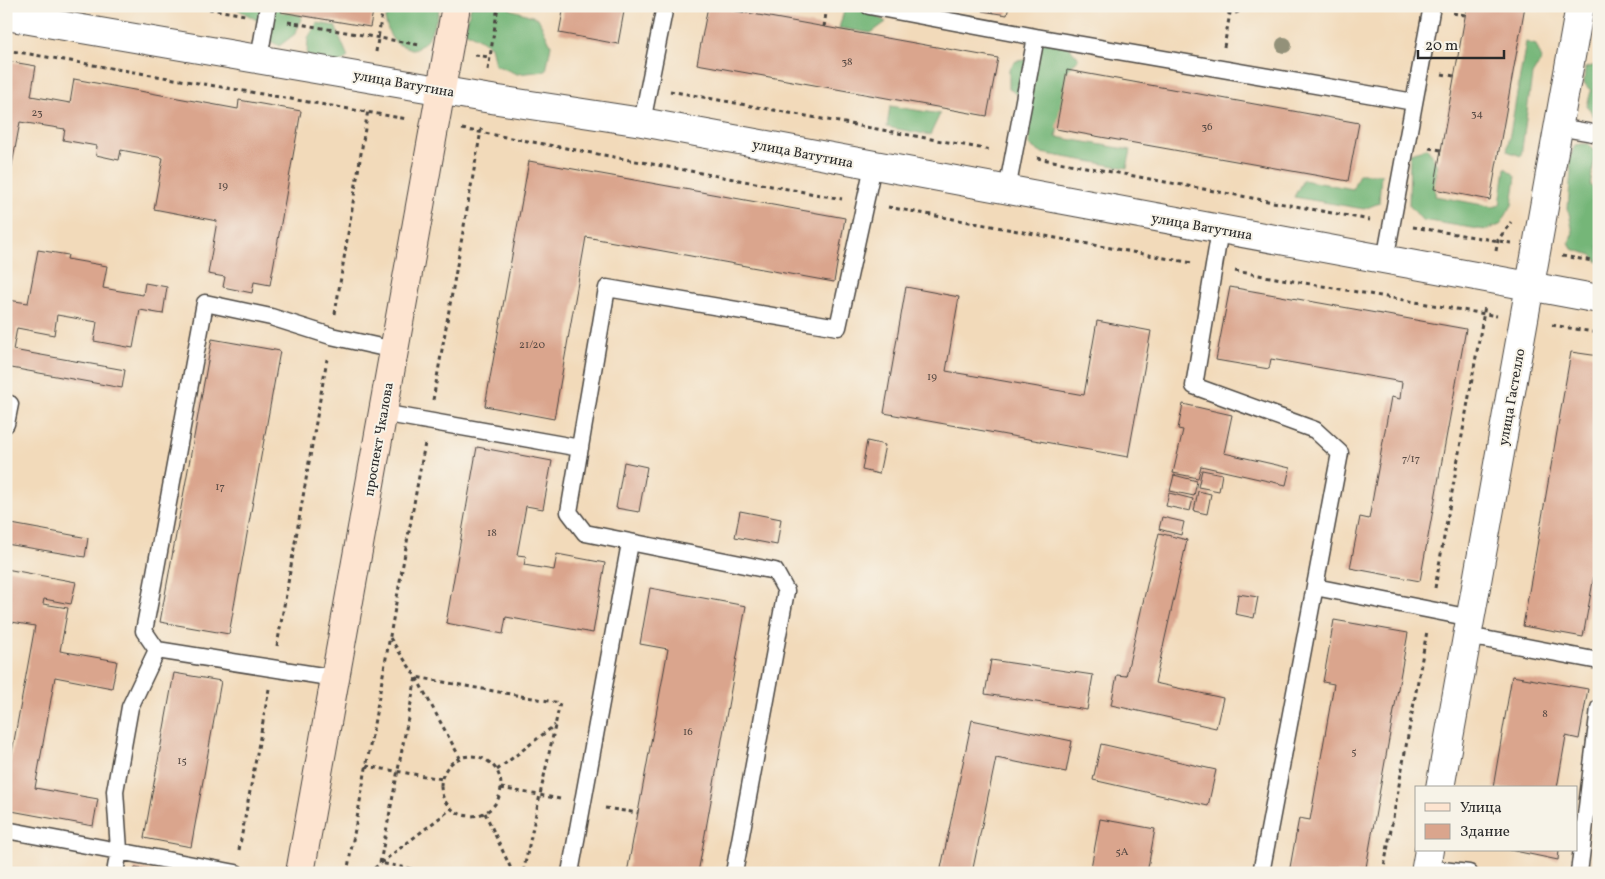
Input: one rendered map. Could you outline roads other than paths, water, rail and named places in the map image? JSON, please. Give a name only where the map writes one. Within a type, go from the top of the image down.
[{"type":"main road","name":"проспект Чкалова","points":[[300,873],[456,6]]},
{"type":"street","name":"улица Гастелло","points":[[1440,786],[1580,6]]},
{"type":"street","name":"улица Ватутина","points":[[6,16],[642,122],[1599,299]]},
{"type":"lane","points":[[642,122],[665,6]]},
{"type":"lane","points":[[868,6],[1414,102]]},
{"type":"lane","points":[[1385,260],[1432,6]]},
{"type":"lane","points":[[259,58],[267,12]]},
{"type":"lane","points":[[1007,190],[1036,37]]},
{"type":"lane","points":[[1558,126],[1599,134]]},
{"type":"lane","points":[[734,873],[786,591],[775,571],[585,533],[569,512],[606,288],[838,327],[873,166]]},
{"type":"lane","points":[[1220,230],[1194,386],[1315,430],[1340,453],[1261,873]]},
{"type":"lane","points":[[335,678],[157,650],[144,631],[205,303],[271,317],[331,336],[394,350]]},
{"type":"lane","points":[[6,403],[10,404],[6,424]]},
{"type":"lane","points":[[382,413],[580,448]]},
{"type":"lane","points":[[570,873],[630,543]]},
{"type":"lane","points":[[1315,587],[1469,628],[1484,639],[1599,661]]},
{"type":"lane","points":[[116,873],[119,850],[115,791],[130,707],[157,650]]},
{"type":"lane","points":[[1579,873],[1599,708]]},
{"type":"lane","points":[[6,830],[235,873]]},
{"type":"lane","points":[[1427,863],[1442,870],[1469,873]]}]
